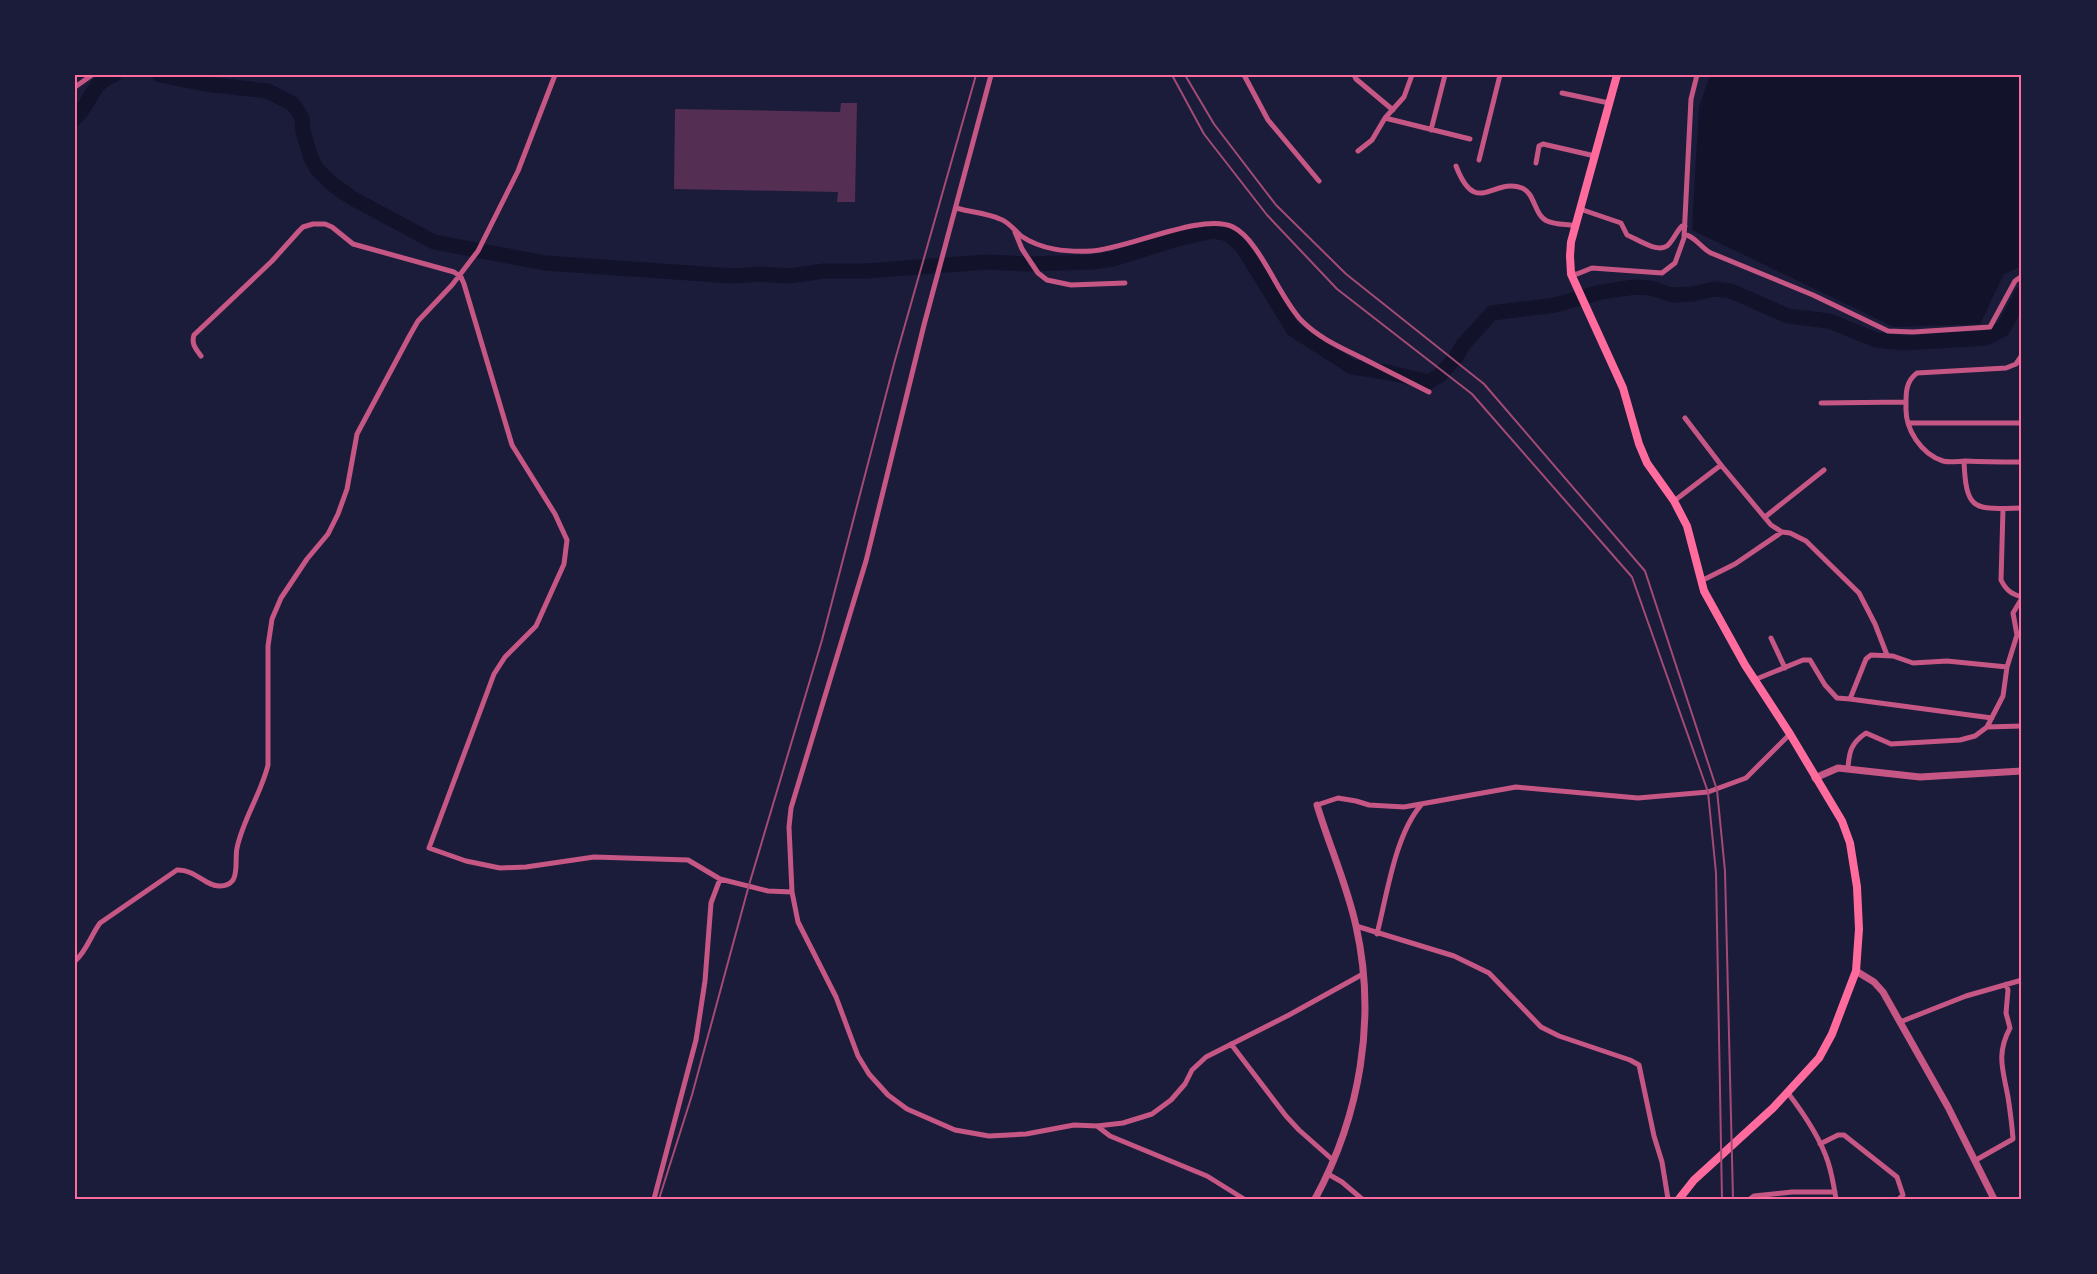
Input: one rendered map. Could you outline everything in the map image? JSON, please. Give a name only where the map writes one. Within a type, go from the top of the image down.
[{"type":"main road","points":[[1617,75],[1575,226],[1570,250],[1571,274],[1623,388],[1639,444],[1647,463],[1674,501],[1687,526],[1701,581],[1723,628],[1842,821],[1850,843],[1857,887],[1859,929],[1856,971],[1843,1008],[1819,1058],[1788,1093],[1694,1180],[1679,1199]]},
{"type":"street","points":[[75,87],[92,75]]},
{"type":"street","points":[[75,961],[80,957],[100,923],[177,870],[195,873],[215,886],[231,883],[235,877],[237,847],[264,782],[268,765],[268,646],[272,619],[281,598],[328,534],[338,514],[347,489],[357,434],[410,335],[418,321],[460,276],[478,251],[518,171],[555,75]]},
{"type":"street","points":[[991,75],[924,326],[866,561],[791,808],[789,827],[792,892],[798,922],[836,997],[858,1056],[868,1074],[888,1095],[907,1109],[955,1130],[989,1136],[1026,1134],[1074,1125],[1097,1126],[1123,1123],[1152,1114],[1161,1109],[1179,1092],[1192,1070],[1206,1057],[1289,1016],[1363,974]]},
{"type":"street","points":[[1244,75],[1268,120],[1319,181]]},
{"type":"street","points":[[1354,75],[1393,110]]},
{"type":"street","points":[[1358,151],[1372,141],[1385,118],[1404,98],[1412,75]]},
{"type":"street","points":[[1431,130],[1445,75]]},
{"type":"street","points":[[1479,160],[1500,75]]},
{"type":"street","points":[[1571,274],[1592,268],[1662,273],[1675,263],[1684,234],[1691,99],[1697,75]]},
{"type":"street","points":[[1562,93],[1609,103]]},
{"type":"street","points":[[1385,118],[1470,139]]},
{"type":"street","points":[[1536,163],[1539,147],[1543,144],[1595,156]]},
{"type":"street","points":[[1456,166],[1467,187],[1477,193],[1487,193],[1503,188],[1520,188],[1526,191],[1540,216],[1547,221],[1575,226]]},
{"type":"street","points":[[956,208],[1000,219],[1041,246],[1059,250],[1091,251],[1113,248],[1196,225],[1230,225],[1248,238],[1295,313],[1312,330],[1329,342],[1429,392]]},
{"type":"street","points":[[1580,209],[1622,223],[1627,235],[1660,248],[1668,245],[1676,232],[1684,226]]},
{"type":"street","points":[[201,356],[194,347],[194,335],[272,261],[297,233],[309,225],[325,224],[353,244],[454,272],[460,276],[465,284],[512,446],[559,521],[567,540],[567,550],[564,564],[537,626],[505,657],[494,674],[429,848],[466,861],[500,868],[526,867],[594,857],[688,860],[720,879],[768,891],[792,892]]},
{"type":"street","points":[[1015,230],[1025,254],[1038,273],[1047,280],[1071,285],[1125,283]]},
{"type":"street","points":[[1684,234],[1693,237],[1701,247],[1711,253],[1888,331],[1913,332],[1990,327],[2014,281],[2022,276]]},
{"type":"street","points":[[2022,355],[2019,366],[1920,372],[1914,375],[1906,389],[1908,423],[1919,444],[1930,454],[1944,461],[2022,462]]},
{"type":"street","points":[[1821,403],[1906,402]]},
{"type":"street","points":[[1685,418],[1721,465],[1776,529],[1806,541],[1859,592],[1887,655]]},
{"type":"street","points":[[1908,423],[2022,423]]},
{"type":"street","points":[[1964,461],[1967,493],[1974,503],[1980,507],[2022,508]]},
{"type":"street","points":[[1674,501],[1721,465]]},
{"type":"street","points":[[1765,517],[1824,470]]},
{"type":"street","points":[[1848,768],[1851,747],[1858,738],[1866,734],[1891,744],[1970,738],[1987,727],[2003,696],[2007,667],[2017,635],[2013,613],[2022,598],[2012,594],[2001,580],[2003,508]]},
{"type":"street","points":[[1701,581],[1735,564],[1782,532]]},
{"type":"street","points":[[1771,638],[1785,668]]},
{"type":"street","points":[[1850,699],[1866,659],[1872,655],[1887,655],[1913,663],[1947,661],[2007,667]]},
{"type":"street","points":[[1754,680],[1803,660],[1810,660],[1825,685],[1837,698],[1992,718]]},
{"type":"street","points":[[1987,727],[2022,726]]},
{"type":"street","points":[[1315,1199],[1334,1161],[1351,1113],[1365,1033],[1363,974],[1356,926],[1317,805],[1338,798],[1370,806],[1404,807],[1516,787],[1638,798],[1708,792],[1746,778],[1790,735]]},
{"type":"street","points":[[1815,778],[1838,768],[1920,777],[2022,771]]},
{"type":"street","points":[[1377,934],[1400,843],[1412,816],[1420,805]]},
{"type":"street","points":[[654,1199],[696,1040],[711,903],[720,879]]},
{"type":"street","points":[[1356,926],[1454,956],[1489,973],[1541,1027],[1559,1036],[1639,1065],[1662,1162],[1668,1199]]},
{"type":"street","points":[[1856,971],[1879,986],[1976,1160],[1994,1199]]},
{"type":"street","points":[[1899,1022],[1966,996],[2022,980]]},
{"type":"street","points":[[1976,1160],[2013,1139],[2008,1095],[2000,1060],[2004,1038],[2010,1028],[2006,1013],[2008,990],[2006,984]]},
{"type":"street","points":[[1231,1044],[1286,1116],[1334,1161]]},
{"type":"street","points":[[1788,1093],[1805,1115],[1829,1163],[1836,1199]]},
{"type":"street","points":[[1097,1126],[1110,1136],[1207,1176],[1244,1199]]},
{"type":"street","points":[[1820,1144],[1838,1135],[1844,1135],[1897,1177],[1903,1196],[1899,1199]]},
{"type":"street","points":[[1328,1174],[1342,1182],[1362,1199]]},
{"type":"street","points":[[1750,1199],[1754,1196],[1783,1193],[1834,1192]]},
{"type":"shaded area","points":[[1710,75],[2022,75],[2022,266],[2004,274],[1980,324],[1894,327],[1692,230],[1699,107]]},
{"type":"building","points":[[841,103],[857,103],[855,202],[837,202],[838,192],[674,189],[675,109],[840,112]]},
{"type":"waterway","points":[[75,118],[101,82],[114,75]]},
{"type":"waterway","points":[[160,75],[205,84],[268,91],[293,104],[302,118],[303,132],[311,158],[317,169],[332,184],[352,198],[434,242],[545,263],[733,276],[760,274],[789,276],[824,271],[866,271],[987,262],[1026,264],[1093,262],[1113,259],[1177,239],[1213,231],[1228,234],[1242,246],[1293,329],[1352,367],[1428,382],[1439,376],[1492,313],[1555,305],[1601,292],[1635,287],[1651,288],[1672,295],[1693,294],[1714,289],[1731,291],[1788,316],[1829,321],[1876,340],[1903,343],[1986,338],[2003,329],[2022,294]]},
{"type":"railway","points":[[659,1199],[692,1095],[749,885],[822,640],[895,360],[976,75]]},
{"type":"railway","points":[[1172,75],[1204,134],[1267,215],[1337,289],[1472,394],[1632,577],[1708,792],[1716,873],[1722,1199]]},
{"type":"railway","points":[[1185,75],[1214,124],[1276,205],[1346,274],[1484,384],[1645,571],[1717,790],[1725,871],[1733,1199]]}]
